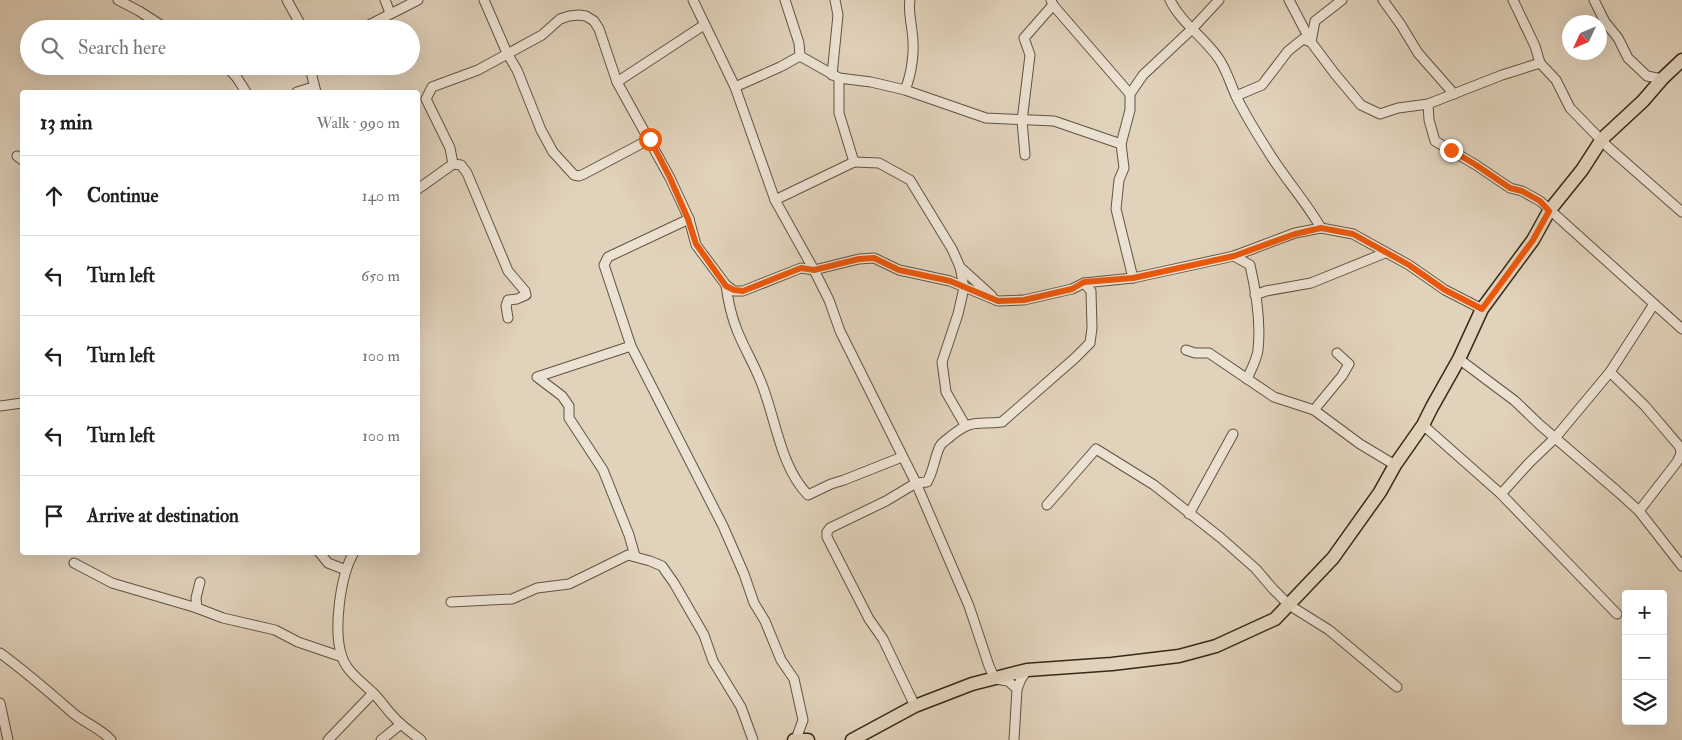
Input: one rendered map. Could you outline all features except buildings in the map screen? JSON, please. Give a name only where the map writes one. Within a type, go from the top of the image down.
[{"type":"main road","points":[[852,740],[915,706],[972,684],[1027,670],[1112,664],[1179,656],[1216,646],[1275,619],[1333,558],[1380,492],[1395,465],[1423,424],[1459,359],[1482,309],[1533,240],[1549,211],[1582,170],[1602,139],[1643,101],[1682,60]]},
{"type":"street","points":[[118,0],[153,20]]},
{"type":"street","points":[[287,0],[298,20]]},
{"type":"street","points":[[385,0],[390,13]]},
{"type":"street","points":[[377,20],[418,0]]},
{"type":"street","points":[[484,0],[517,70],[541,130],[553,152],[574,175],[584,174],[650,139]]},
{"type":"street","points":[[693,0],[734,87],[775,200],[829,300],[840,332],[916,483],[969,606],[989,666],[996,679],[1008,681],[1017,689]]},
{"type":"street","points":[[784,0],[799,43],[800,56]]},
{"type":"street","points":[[835,0],[838,15],[836,76],[840,113],[854,162]]},
{"type":"street","points":[[905,90],[913,54],[908,10],[910,0]]},
{"type":"street","points":[[1170,0],[1192,29],[1218,57],[1231,80],[1236,96],[1271,156],[1308,206],[1321,228]]},
{"type":"street","points":[[1133,278],[1116,209],[1119,180],[1124,168],[1121,144],[1130,110],[1130,94],[1143,75],[1192,29],[1219,0]]},
{"type":"street","points":[[1289,0],[1311,42],[1335,74],[1361,105],[1380,114],[1398,108],[1428,104],[1502,75],[1540,63]]},
{"type":"street","points":[[1311,42],[1316,21],[1342,0]]},
{"type":"street","points":[[1383,0],[1418,53],[1454,94]]},
{"type":"street","points":[[1513,0],[1535,46],[1540,63],[1556,80],[1570,108],[1608,147],[1682,212]]},
{"type":"street","points":[[1594,0],[1605,22],[1618,38],[1628,58],[1647,76],[1662,79]]},
{"type":"street","points":[[1026,156],[1022,120],[1030,55],[1024,38],[1052,3],[1130,94]]},
{"type":"street","points":[[454,164],[450,148],[426,99],[432,87],[478,70],[542,34],[560,19],[579,15],[586,16],[594,21],[600,28],[617,82],[670,178],[688,219],[696,244],[726,286],[729,305],[737,330],[762,382],[786,456],[799,486],[808,495],[902,457]]},
{"type":"street","points":[[617,82],[704,25]]},
{"type":"street","points":[[1236,96],[1262,85],[1288,51],[1303,39],[1311,42]]},
{"type":"street","points":[[734,87],[800,56]]},
{"type":"street","points":[[800,56],[836,76],[905,90],[986,118],[1054,122],[1121,144]]},
{"type":"street","points":[[234,75],[245,90]]},
{"type":"street","points":[[312,75],[315,90]]},
{"type":"street","points":[[1428,104],[1429,120],[1435,141],[1510,188],[1522,191],[1540,201],[1682,329]]},
{"type":"street","points":[[775,200],[854,162],[878,163],[910,180],[952,249],[960,267],[964,288],[958,314],[942,362],[946,392],[965,425]]},
{"type":"street","points":[[420,188],[454,164],[461,165],[467,173],[508,271],[526,291],[526,295],[521,298],[508,300],[506,306],[508,318]]},
{"type":"street","points":[[688,219],[608,257],[604,265],[632,346],[690,458],[699,482],[723,526],[744,574],[754,603],[765,622],[781,660],[794,679],[803,720],[799,740]]},
{"type":"street","points":[[726,286],[734,290],[743,291],[801,268],[814,270],[859,259],[874,258],[899,270],[950,281],[998,301],[1024,300],[1072,289],[1084,282],[1133,278],[1234,256],[1295,234],[1321,228],[1353,234],[1409,265],[1445,290],[1482,309]]},
{"type":"street","points":[[1255,295],[1266,291],[1311,283],[1386,252]]},
{"type":"street","points":[[1234,256],[1250,265],[1259,322],[1258,351],[1247,379]]},
{"type":"street","points":[[960,267],[998,301]]},
{"type":"street","points":[[915,706],[883,639],[869,619],[831,545],[827,532],[830,528],[886,501],[916,483],[926,482],[932,474],[940,446],[965,425],[1002,422],[1075,358],[1090,343],[1092,328],[1091,291],[1084,282]]},
{"type":"street","points":[[1501,494],[1529,463],[1556,438],[1610,372],[1654,304]]},
{"type":"street","points":[[632,346],[537,377],[562,396],[569,406],[569,418],[603,470],[629,535],[635,556]]},
{"type":"street","points":[[1186,350],[1194,353],[1210,353],[1274,397],[1314,410],[1360,444],[1395,465]]},
{"type":"street","points":[[1314,410],[1342,376],[1349,364],[1337,353]]},
{"type":"street","points":[[1459,359],[1515,401],[1639,511],[1682,566]]},
{"type":"street","points":[[1610,372],[1645,406],[1680,446],[1681,454],[1677,462],[1639,511]]},
{"type":"street","points":[[0,406],[20,403]]},
{"type":"street","points":[[1423,424],[1501,494],[1617,614]]},
{"type":"street","points":[[1188,514],[1233,434]]},
{"type":"street","points":[[1047,505],[1096,449],[1154,485],[1188,514],[1221,538],[1256,569],[1290,605],[1329,630],[1397,687]]},
{"type":"street","points":[[321,555],[328,563],[346,570]]},
{"type":"street","points":[[353,555],[346,570],[340,604],[338,626],[342,657],[359,680],[401,724],[419,739]]},
{"type":"street","points":[[451,602],[512,599],[537,588],[569,584],[628,555],[662,566],[704,635],[713,661],[741,707],[753,740]]},
{"type":"street","points":[[74,563],[112,583],[197,608],[222,618],[275,630],[298,642],[342,657]]},
{"type":"street","points":[[197,608],[196,598],[200,582]]},
{"type":"street","points":[[0,653],[48,690],[75,714],[102,731],[111,740]]},
{"type":"street","points":[[1014,740],[1017,689],[1027,670]]},
{"type":"street","points":[[328,740],[373,693]]},
{"type":"street","points":[[0,703],[8,740]]},
{"type":"street","points":[[381,740],[401,724]]},
{"type":"route","points":[[650,139],[688,219],[696,244],[726,286],[734,290],[743,291],[801,268],[814,270],[859,259],[874,258],[899,270],[950,281],[998,301],[1024,300],[1072,289],[1084,282],[1133,278],[1234,256],[1295,234],[1321,228],[1353,234],[1409,265],[1468,304],[1482,309],[1533,240],[1549,211],[1540,201],[1522,191],[1510,188],[1451,150]]}]
